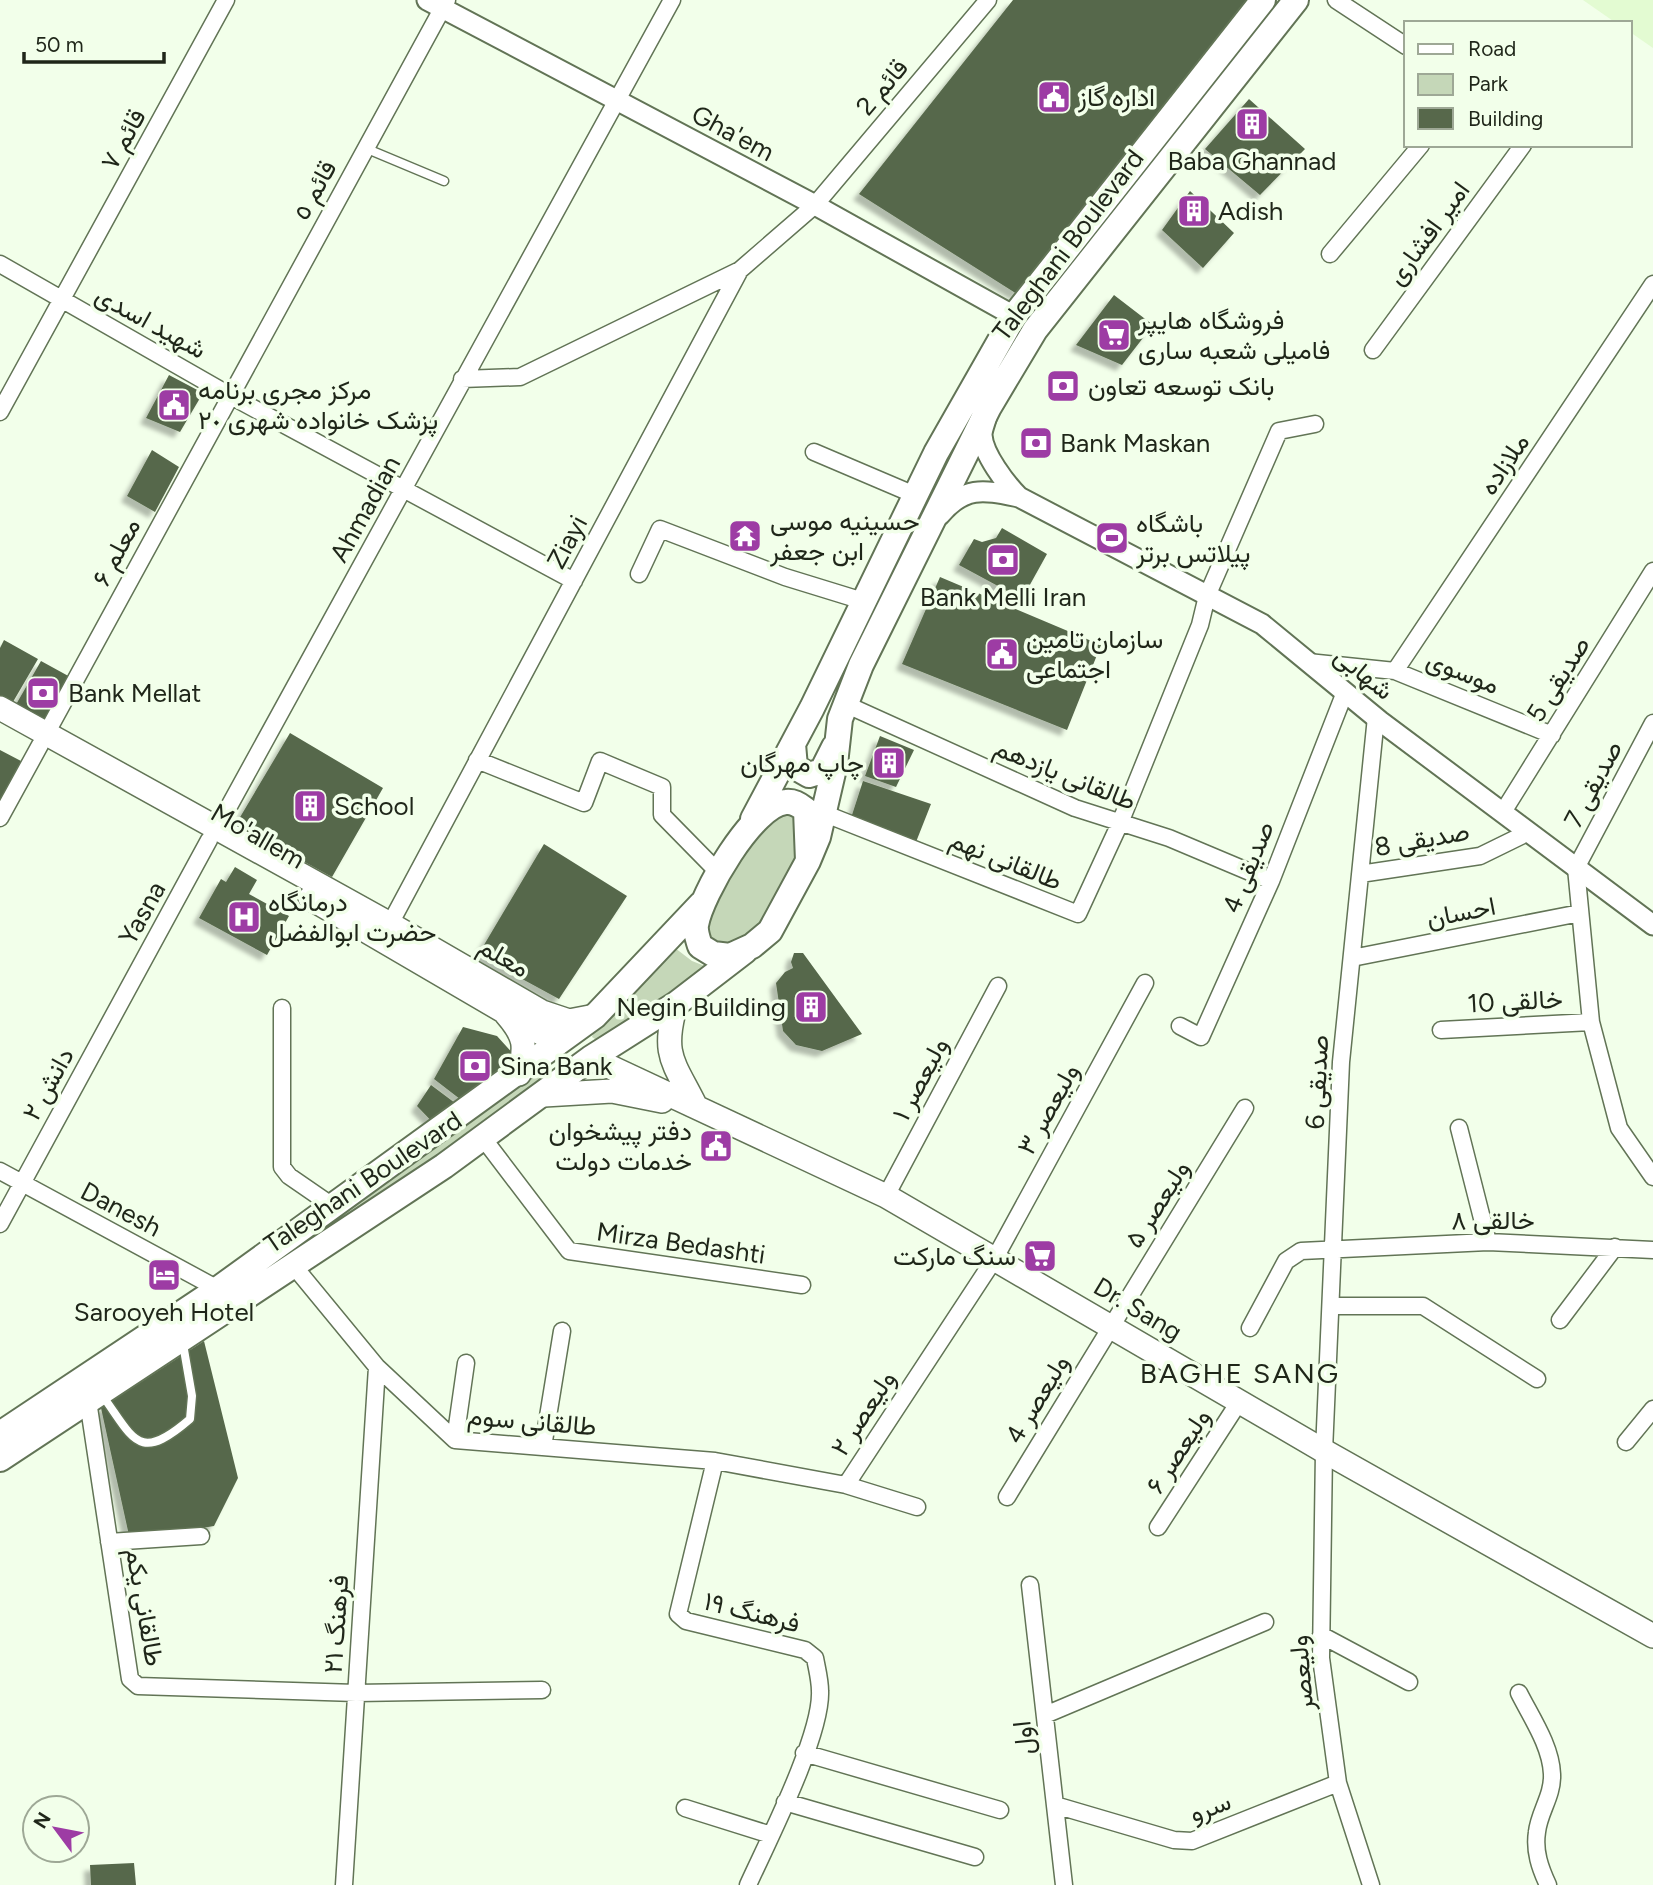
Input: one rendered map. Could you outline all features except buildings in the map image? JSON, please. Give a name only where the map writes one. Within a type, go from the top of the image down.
[{"type":"main road","name":"Taleghani Boulevard","points":[[749,828],[966,394],[1014,316],[1263,0]]},
{"type":"main road","name":"Taleghani Boulevard","points":[[0,1459],[483,1138],[591,1058],[676,1004],[771,931],[808,861],[823,813],[839,719],[861,664],[989,407],[1035,330],[1296,0]]},
{"type":"main road","name":"Mo'allem","points":[[0,708],[43,739],[212,835],[558,1043]]},
{"type":"main road","name":"Mo'allem","points":[[0,724],[43,739]]},
{"type":"main road","points":[[793,744],[795,767],[809,775],[822,771],[837,741]]},
{"type":"main road","points":[[752,946],[730,956],[713,954],[700,946],[695,929],[702,903],[719,873],[749,828],[770,809],[785,802],[797,803],[806,810],[808,861]]},
{"type":"main road","name":"Mo'allem","points":[[212,835],[390,923]]},
{"type":"main road","name":"Taleghani Boulevard","points":[[0,1434],[218,1289],[519,1074],[595,1016],[702,903]]},
{"type":"main road","name":"معلم","points":[[390,923],[555,1018],[569,1021],[595,1016]]},
{"type":"main road","points":[[496,1004],[517,1028],[524,1045],[519,1074]]},
{"type":"main road","points":[[676,1004],[668,1031],[667,1049],[696,1107]]},
{"type":"main road","points":[[558,1043],[591,1058]]},
{"type":"main road","name":"Dr. Sang","points":[[591,1058],[886,1196],[1324,1451],[1653,1636]]},
{"type":"main road","points":[[544,1095],[612,1091],[696,1107]]},
{"type":"street","name":"قائم ٧","points":[[0,412],[226,0]]},
{"type":"street","name":"Ahmadian","points":[[212,835],[672,0]]},
{"type":"street","name":"قائم 2","points":[[815,205],[988,0]]},
{"type":"street","points":[[1336,0],[1404,45]]},
{"type":"street","name":"Gha'em","points":[[439,3],[617,102],[815,205],[1014,316]]},
{"type":"street","name":"قائم ٥","points":[[229,395],[365,148],[439,3]]},
{"type":"street","points":[[1330,254],[1419,147]]},
{"type":"street","name":"امیر افشاری","points":[[1373,350],[1522,147]]},
{"type":"street","name":"Ziayi","points":[[390,923],[740,271],[815,205]]},
{"type":"street","name":"شهید اسدی","points":[[0,264],[229,395],[573,581]]},
{"type":"street","points":[[462,379],[520,377],[740,271]]},
{"type":"street","name":"ملازاده","points":[[1395,671],[1653,284]]},
{"type":"street","name":"معلم ۶","points":[[0,818],[229,395]]},
{"type":"street","points":[[989,407],[982,435],[1007,484],[1019,497]]},
{"type":"street","points":[[1120,823],[1200,625],[1207,596],[1279,431],[1315,424]]},
{"type":"street","points":[[814,452],[915,495]]},
{"type":"street","points":[[926,532],[951,502],[971,491],[989,491],[1019,497]]},
{"type":"street","name":"شهابی","points":[[1019,497],[1262,624],[1376,717],[1653,925]]},
{"type":"street","points":[[639,574],[660,529],[785,577],[863,601]]},
{"type":"street","name":"صدیقی 5","points":[[1503,812],[1653,571]]},
{"type":"street","name":"موسوی","points":[[1308,662],[1395,671],[1552,735]]},
{"type":"street","name":"صدیقی 4","points":[[1180,1026],[1201,1037],[1270,881],[1345,692]]},
{"type":"street","name":"طالقانی یازدهم","points":[[845,704],[976,765],[1120,823],[1169,838],[1270,881]]},
{"type":"street","name":"صدیقی 6","points":[[1324,1451],[1342,1062],[1376,717]]},
{"type":"street","name":"صدیقی 7","points":[[1576,868],[1653,723]]},
{"type":"street","points":[[478,760],[584,803],[600,761],[662,787],[662,815],[719,873]]},
{"type":"street","name":"طالقانی نهم","points":[[823,813],[1078,915],[1120,823]]},
{"type":"street","name":"صدیقی 8","points":[[1360,874],[1480,856],[1529,831]]},
{"type":"street","name":"Yasna","points":[[118,1008],[212,835]]},
{"type":"street","points":[[1576,868],[1591,1022],[1619,1128],[1653,1177]]},
{"type":"street","name":"احسان","points":[[1352,958],[1580,914]]},
{"type":"street","name":"ولیعصر ٣","points":[[995,1258],[1145,984]]},
{"type":"street","name":"ولیعصر ١","points":[[886,1196],[998,986]]},
{"type":"street","name":"دانش ٢","points":[[0,1224],[118,1008]]},
{"type":"street","points":[[282,1008],[282,1167],[289,1176],[334,1207]]},
{"type":"street","name":"خالقی 10","points":[[1441,1030],[1591,1022]]},
{"type":"street","name":"ولیعصر ۵","points":[[1110,1326],[1245,1108]]},
{"type":"street","points":[[1459,1128],[1488,1242]]},
{"type":"street","name":"Mirza Bedashti","points":[[483,1138],[569,1251],[802,1285]]},
{"type":"street","name":"Danesh","points":[[0,1171],[218,1289]]},
{"type":"street","name":"خالقی ۸","points":[[1250,1328],[1286,1261],[1301,1251],[1488,1242],[1653,1250]]},
{"type":"street","points":[[1560,1320],[1615,1247]]},
{"type":"street","name":"ولیعصر ٢","points":[[715,1461],[846,1485],[995,1258]]},
{"type":"street","name":"طالقانی سوم","points":[[293,1265],[377,1367],[455,1440],[715,1461]]},
{"type":"street","points":[[1331,1306],[1423,1306],[1537,1379]]},
{"type":"street","name":"ولیعصر 4","points":[[1007,1497],[1110,1326]]},
{"type":"street","points":[[543,1447],[562,1331]]},
{"type":"street","points":[[455,1440],[466,1363]]},
{"type":"street","name":"فرهنگ ۲۱","points":[[344,1885],[377,1367]]},
{"type":"street","name":"طالقانی یکم","points":[[94,1396],[109,1542],[130,1679],[138,1686],[356,1693],[542,1690]]},
{"type":"street","name":"ولیعصر ۶","points":[[1158,1527],[1239,1402]]},
{"type":"street","points":[[1626,1442],[1653,1409]]},
{"type":"street","name":"ولیعصر","points":[[1324,1451],[1321,1658],[1338,1783],[1371,1885]]},
{"type":"street","name":"فرهنگ ۱۹","points":[[715,1461],[678,1614],[686,1621],[805,1650],[815,1658],[821,1692],[816,1718],[804,1753],[748,1885]]},
{"type":"street","points":[[846,1485],[917,1507]]},
{"type":"street","points":[[109,1542],[201,1536]]},
{"type":"street","name":"اول","points":[[1030,1585],[1064,1885]]},
{"type":"street","points":[[1045,1714],[1265,1622]]},
{"type":"street","points":[[1321,1636],[1409,1682]]},
{"type":"street","points":[[1519,1693],[1543,1740],[1552,1773],[1549,1799],[1536,1831],[1538,1863],[1548,1885]]},
{"type":"street","points":[[804,1753],[1000,1810]]},
{"type":"street","name":"سرو","points":[[1055,1805],[1174,1840],[1192,1842],[1338,1783]]},
{"type":"street","points":[[785,1801],[975,1857]]},
{"type":"street","points":[[685,1808],[771,1835]]},
{"type":"lane","points":[[365,148],[444,181]]},
{"type":"lane","points":[[94,1396],[130,1438],[147,1444],[171,1436],[190,1419],[192,1396],[183,1338]]},
{"type":"shaded area","points":[[1583,0],[1653,0],[1653,48],[1632,33],[1632,21],[1613,21]]},
{"type":"green space","points":[[783,812],[799,817],[802,857],[767,919],[745,941],[723,948],[707,942],[709,907],[756,831]]},
{"type":"green space","points":[[675,948],[692,961],[710,968],[598,1041],[592,1037],[595,1028]]},
{"type":"green space","points":[[537,1065],[553,1084],[447,1158],[0,1437]]},
{"type":"place","name":"اداره گاز","points":[[1054,97]]},
{"type":"place","name":"Baba Ghannad","points":[[1252,124]]},
{"type":"place","name":"Adish","points":[[1194,211]]},
{"type":"place","name":"فروشگاه هایپر فامیلی شعبه ساری","points":[[1114,335]]},
{"type":"place","name":"بانک توسعه تعاون","points":[[1063,386]]},
{"type":"place","name":"مرکز مجری برنامه پزشک خانواده شهری ٢٠","points":[[174,405]]},
{"type":"place","name":"Bank Maskan","points":[[1036,443]]},
{"type":"place","name":"حسینیه موسی ابن جعفر","points":[[745,536]]},
{"type":"place","name":"باشگاه پیلاتس برتر","points":[[1112,538]]},
{"type":"place","name":"Bank Melli Iran","points":[[1003,560]]},
{"type":"place","name":"سازمان تامین اجتماعی","points":[[1002,654]]},
{"type":"place","name":"Bank Mellat","points":[[43,693]]},
{"type":"place","name":"چاپ مهرگان","points":[[889,763]]},
{"type":"place","name":"School","points":[[310,806]]},
{"type":"place","name":"درمانگاه حضرت ابوالفضل","points":[[244,917]]},
{"type":"place","name":"Negin Building","points":[[811,1007]]},
{"type":"place","name":"Sina Bank","points":[[475,1066]]},
{"type":"place","name":"دفتر پیشخوان خدمات دولت","points":[[716,1146]]},
{"type":"place","name":"سنگ مارکت","points":[[1040,1256]]},
{"type":"place","name":"Sarooyeh Hotel","points":[[164,1275]]},
{"type":"district","name":"BAGHE SANG","points":[[1240,1373]]}]
